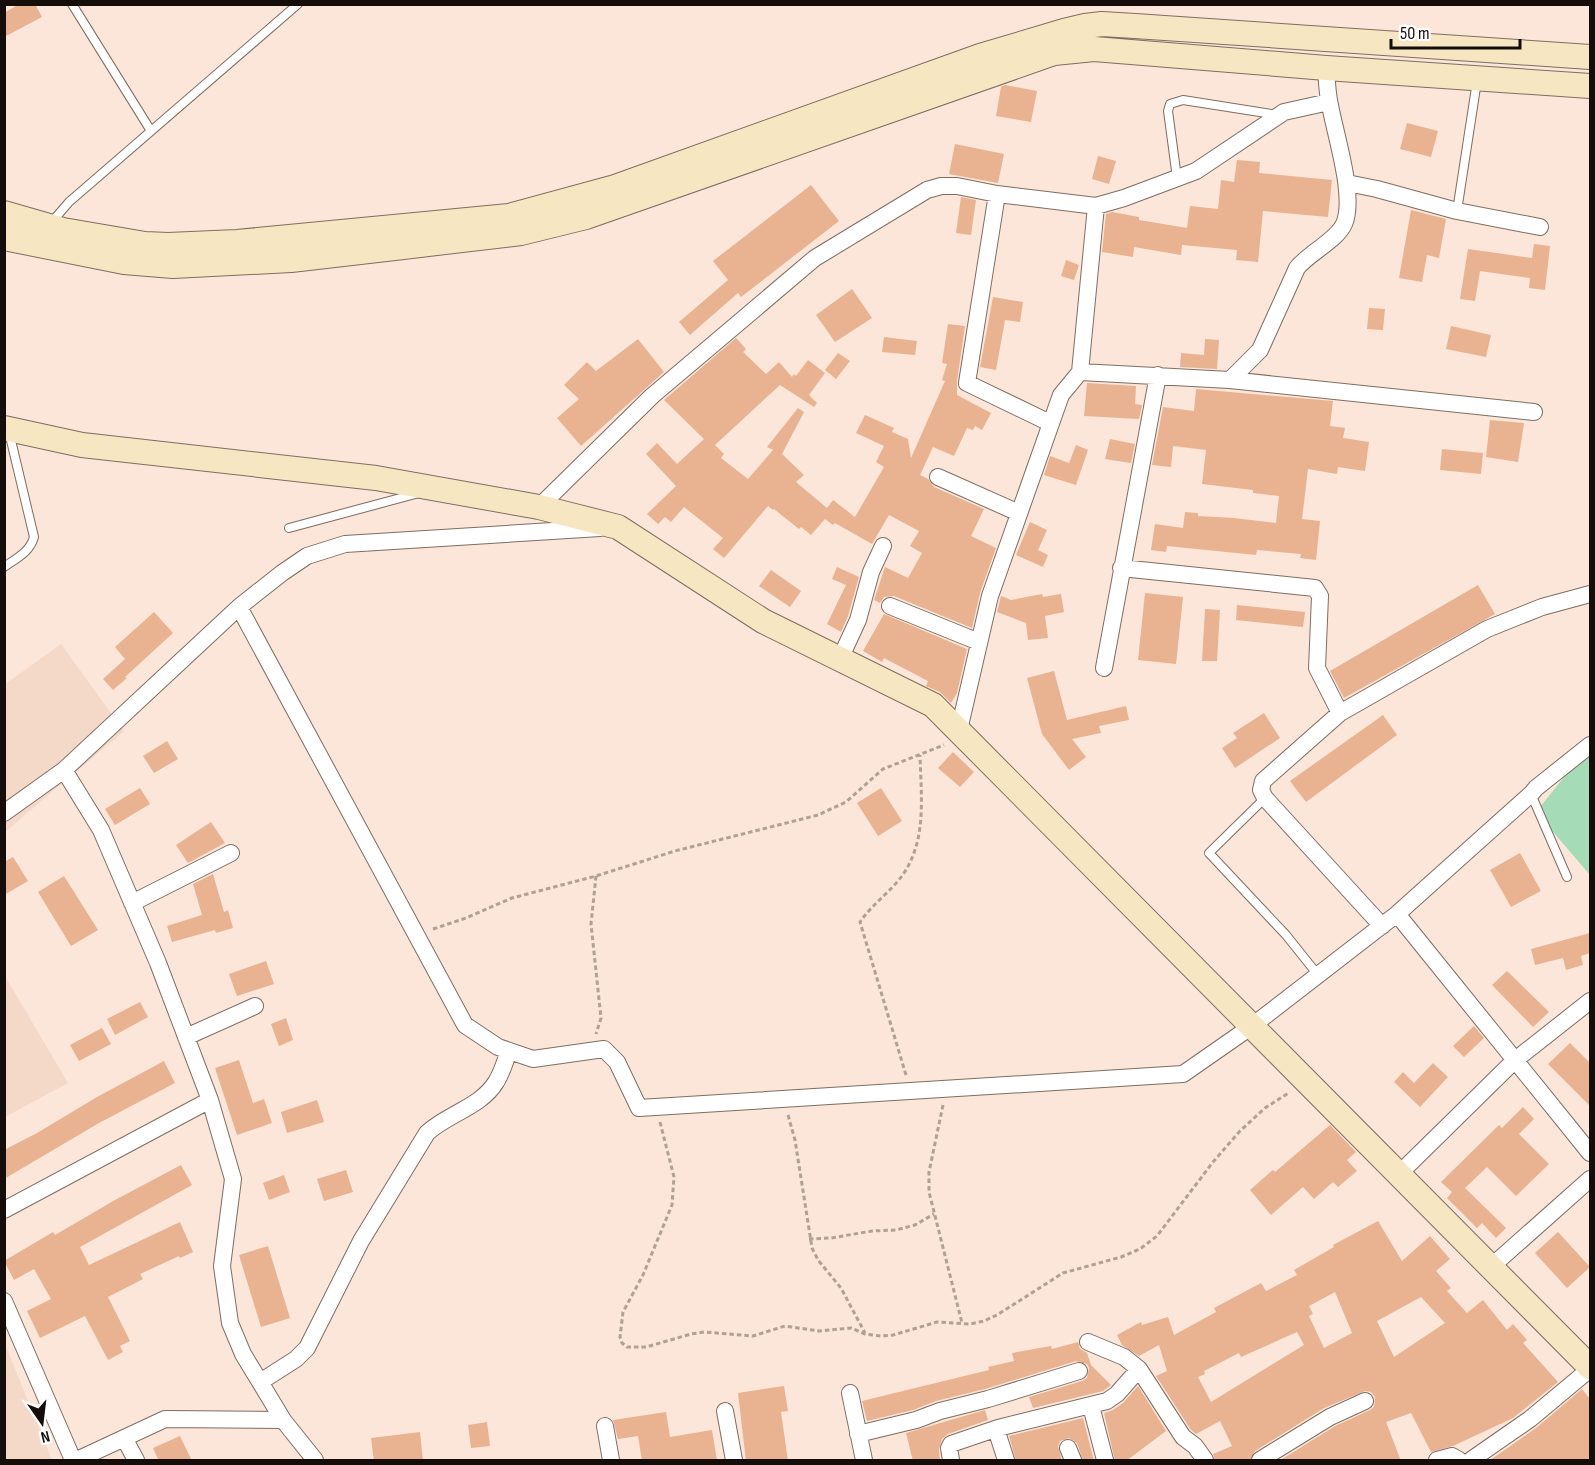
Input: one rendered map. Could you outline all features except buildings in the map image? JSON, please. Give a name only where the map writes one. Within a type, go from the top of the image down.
[{"type":"main road","points":[[4,213],[48,226],[146,244],[168,245],[237,242],[509,216],[615,187],[980,56],[1085,26],[1135,26],[1590,57]]},
{"type":"main road","points":[[4,238],[124,262],[173,266],[291,260],[521,233],[586,217],[634,201],[1054,53],[1094,49],[1590,86]]},
{"type":"main road","points":[[6,428],[82,445],[376,478],[539,507],[618,527],[763,621],[933,705],[1400,1173],[1590,1368]]},
{"type":"street","points":[[1230,380],[1260,350],[1297,268],[1303,260],[1338,232],[1344,223],[1347,183],[1329,102],[1326,68]]},
{"type":"street","points":[[539,507],[652,396],[816,258],[927,190],[941,186],[957,186],[997,194],[1096,206],[1125,198],[1196,171],[1279,115],[1329,102]]},
{"type":"street","points":[[1347,183],[1457,211],[1540,227]]},
{"type":"street","points":[[997,194],[967,382],[1050,423]]},
{"type":"street","points":[[962,733],[990,596],[1061,395],[1080,372],[1096,206]]},
{"type":"street","points":[[1080,372],[1230,380],[1534,412]]},
{"type":"street","points":[[1104,668],[1158,375]]},
{"type":"street","points":[[938,477],[1019,513]]},
{"type":"street","points":[[4,813],[64,770],[239,607],[307,556],[345,544],[618,527]]},
{"type":"street","points":[[840,659],[858,620],[871,572],[883,546]]},
{"type":"street","points":[[1121,568],[1316,588],[1320,596],[1317,668],[1340,713]]},
{"type":"street","points":[[1382,926],[1265,798],[1261,790],[1263,781],[1340,713],[1487,630],[1542,607],[1590,594]]},
{"type":"street","points":[[890,606],[979,642]]},
{"type":"street","points":[[239,607],[465,1025],[498,1047],[533,1059],[604,1049],[620,1067],[639,1108],[1183,1074],[1252,1026],[1397,914],[1536,788],[1590,745]]},
{"type":"street","points":[[64,770],[101,830],[210,1100],[233,1179],[222,1266],[230,1323],[243,1354],[283,1420],[313,1457]]},
{"type":"street","points":[[132,903],[231,853]]},
{"type":"street","points":[[1397,914],[1590,1154]]},
{"type":"street","points":[[1400,1173],[1514,1061],[1590,1001]]},
{"type":"street","points":[[186,1037],[255,1006]]},
{"type":"street","points":[[260,1382],[296,1359],[307,1348],[361,1241],[427,1133],[436,1125],[484,1097],[496,1082],[509,1051]]},
{"type":"street","points":[[4,1210],[210,1100]]},
{"type":"street","points":[[1492,1266],[1590,1179]]},
{"type":"street","points":[[4,1301],[75,1461],[165,1419],[283,1420]]},
{"type":"street","points":[[1088,1342],[1124,1357],[1139,1369],[1183,1437],[1196,1446],[1205,1461]]},
{"type":"street","points":[[1471,1461],[1530,1419],[1590,1368]]},
{"type":"street","points":[[951,1461],[949,1448],[951,1444],[996,1429],[1091,1406],[1113,1398],[1139,1369]]},
{"type":"street","points":[[858,1434],[916,1420],[1079,1371]]},
{"type":"street","points":[[850,1393],[864,1461]]},
{"type":"street","points":[[1260,1461],[1330,1417],[1365,1401]]},
{"type":"street","points":[[1091,1406],[1105,1461]]},
{"type":"street","points":[[725,1411],[734,1461]]},
{"type":"street","points":[[605,1426],[611,1461]]},
{"type":"street","points":[[996,1429],[1006,1461]]},
{"type":"street","points":[[124,1438],[136,1461]]},
{"type":"street","points":[[1437,1461],[1452,1456],[1459,1461]]},
{"type":"lane","points":[[72,4],[151,131]]},
{"type":"lane","points":[[48,226],[69,202],[298,4]]},
{"type":"lane","points":[[1457,211],[1478,78]]},
{"type":"lane","points":[[1177,178],[1168,111],[1170,104],[1183,100],[1279,115]]},
{"type":"lane","points":[[4,567],[24,554],[32,545],[34,537],[6,428]]},
{"type":"lane","points":[[289,528],[437,489]]},
{"type":"lane","points":[[1532,794],[1567,877]]},
{"type":"lane","points":[[1265,798],[1209,853],[1286,935],[1318,975]]},
{"type":"path","points":[[417,935],[466,918],[503,901],[596,876],[675,851],[818,815],[846,802],[883,769],[920,755],[962,733]]},
{"type":"path","points":[[910,1091],[861,927],[862,919],[903,874],[914,854],[921,831],[920,755]]},
{"type":"path","points":[[589,1051],[602,1018],[591,924],[596,876]]},
{"type":"path","points":[[656,1107],[674,1177],[672,1205],[643,1275],[623,1312],[620,1337],[622,1343],[627,1347],[646,1347],[704,1332],[753,1336],[785,1326],[819,1331],[851,1328],[865,1334],[893,1335],[937,1322],[970,1324],[984,1321],[1063,1274],[1140,1249],[1157,1236],[1213,1162],[1240,1131],[1265,1108],[1306,1081]]},
{"type":"path","points":[[946,1088],[929,1172],[929,1192],[962,1323]]},
{"type":"path","points":[[783,1099],[795,1140],[812,1248],[818,1260],[841,1288],[865,1334]]},
{"type":"path","points":[[809,1239],[896,1230],[915,1225],[934,1214]]},
{"type":"shaded area","points":[[61,644],[124,731],[5,832],[4,685]]},
{"type":"shaded area","points":[[5,976],[68,1083],[4,1117]]},
{"type":"shaded area","points":[[5,1344],[52,1460],[5,1460]]},
{"type":"green space","points":[[1590,745],[1590,875],[1536,812]]}]
